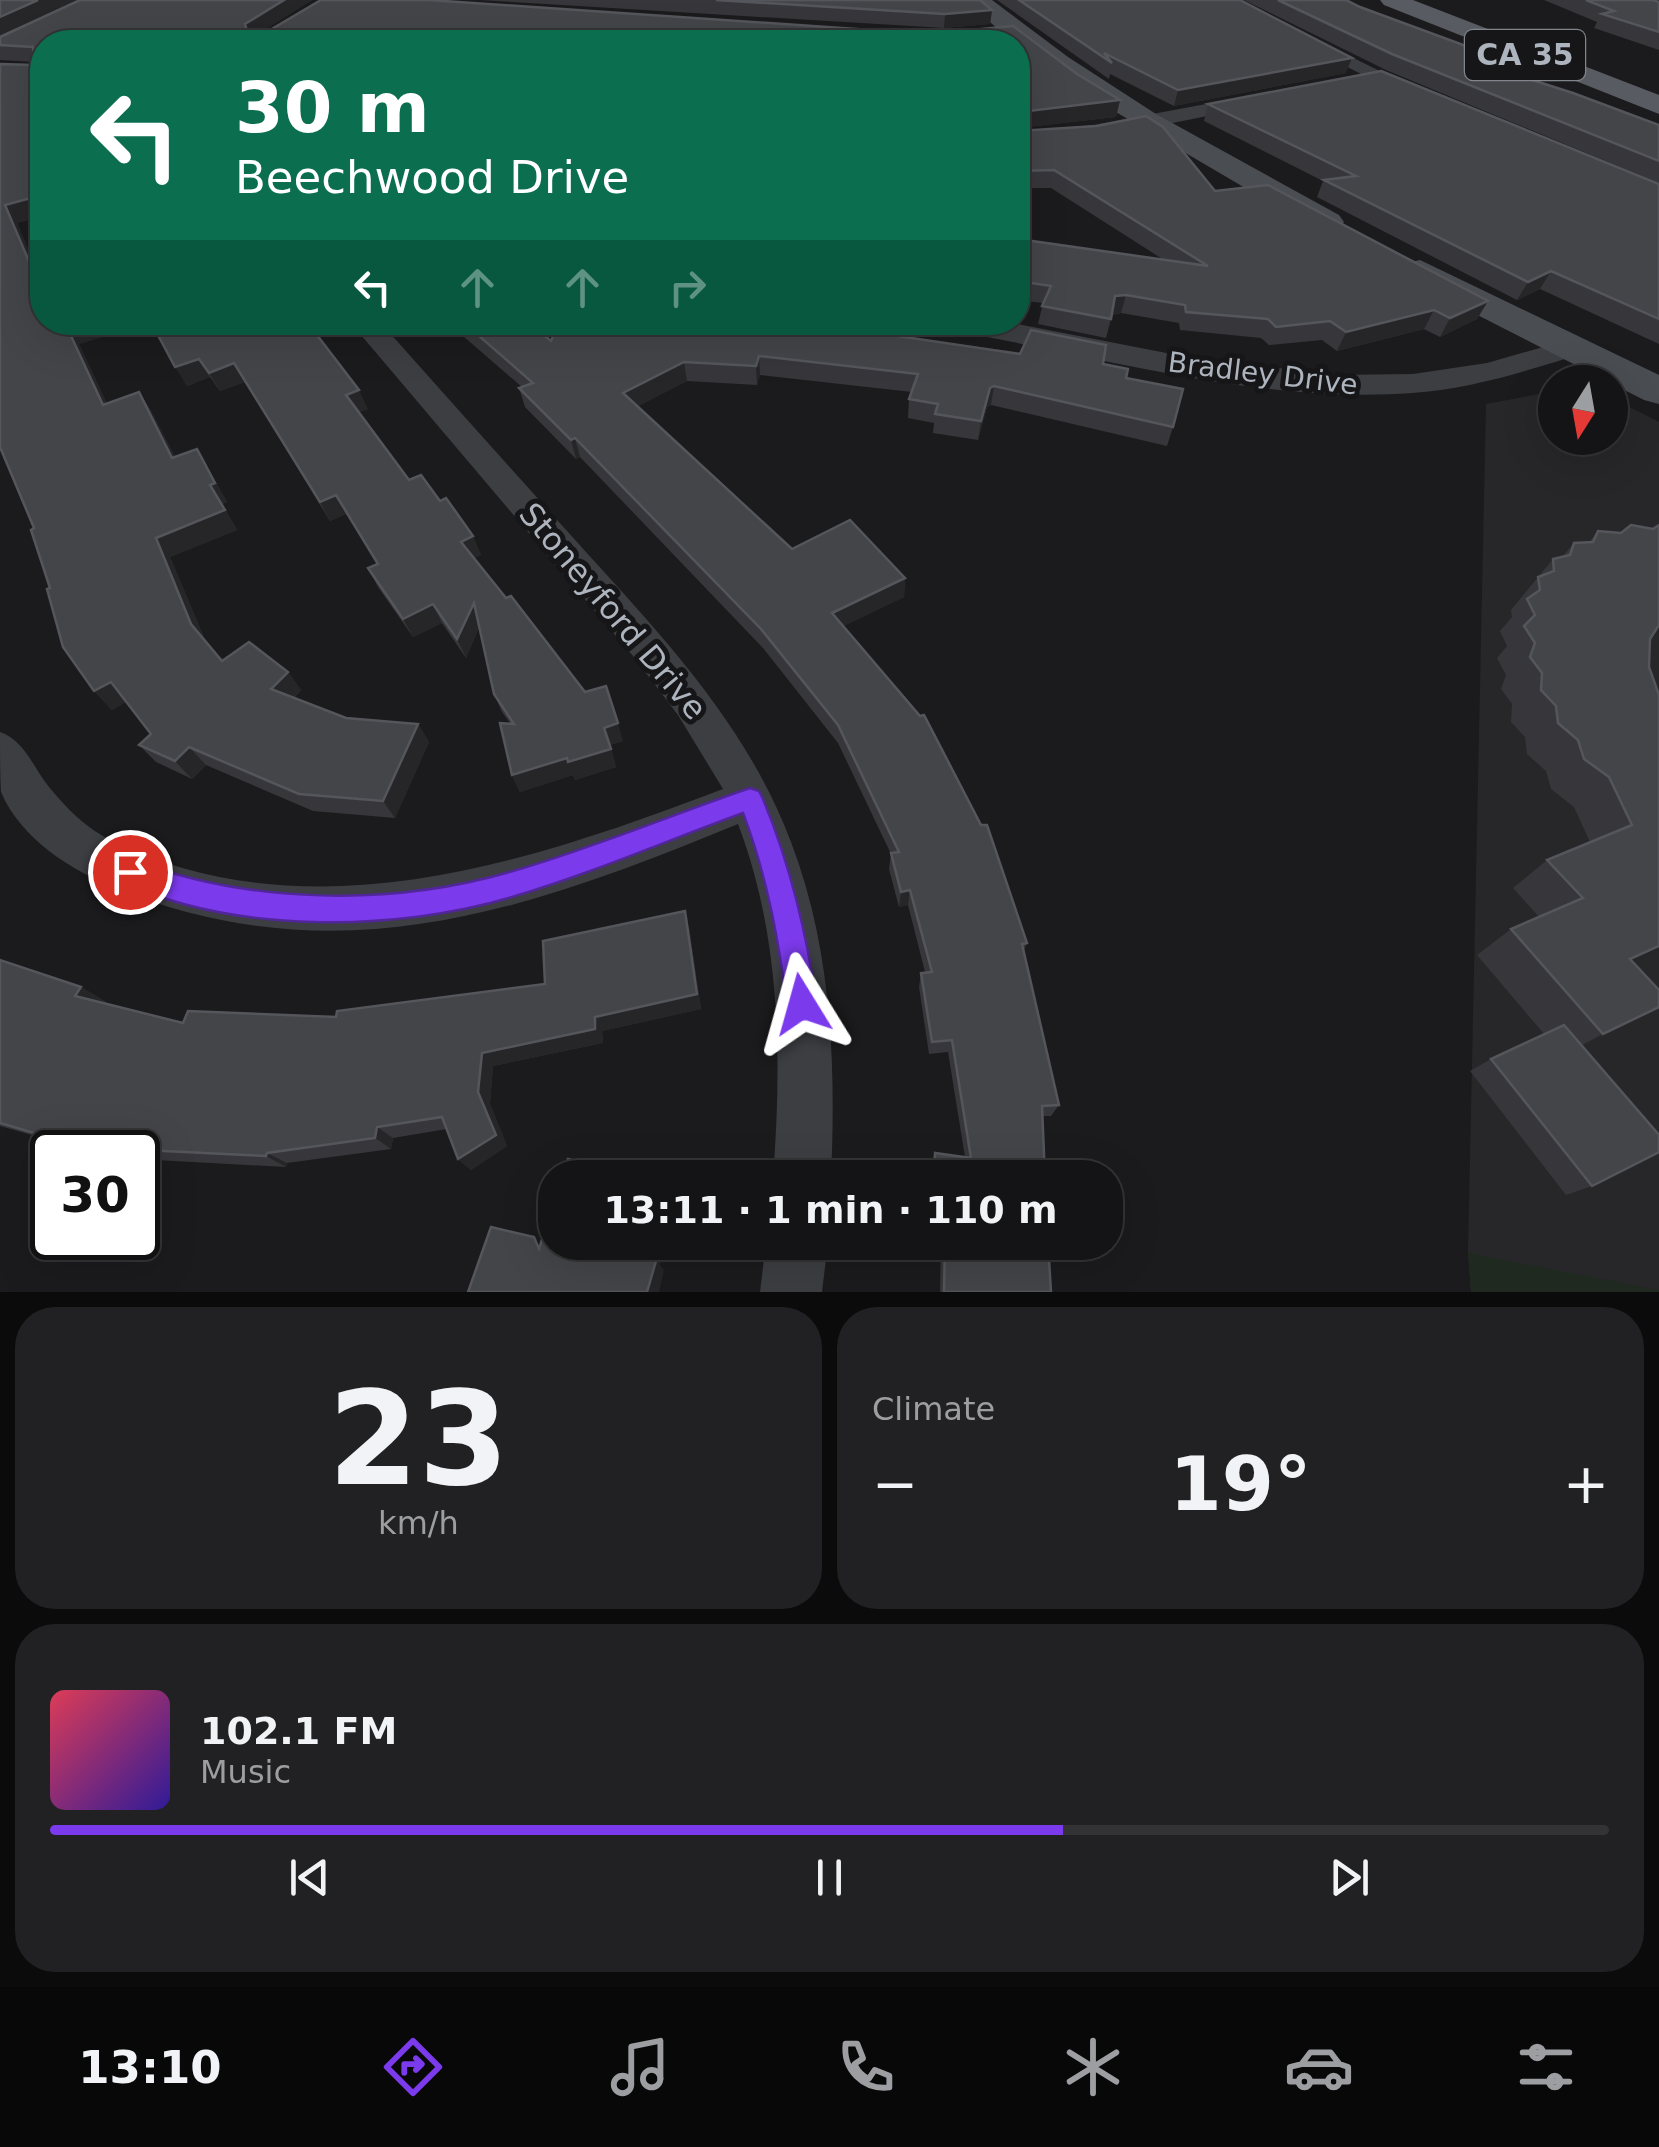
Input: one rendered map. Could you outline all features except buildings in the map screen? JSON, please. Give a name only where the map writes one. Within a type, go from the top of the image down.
[{"type":"main road","name":"CA 35","points":[[1392,0],[1659,105]]},
{"type":"main road","name":"CA 35","points":[[1461,0],[1565,40]]},
{"type":"street","points":[[976,0],[1000,30]]},
{"type":"street","points":[[1223,0],[1447,108]]},
{"type":"street","points":[[1030,50],[1347,233]]},
{"type":"street","points":[[1339,84],[1377,77]]},
{"type":"street","points":[[1030,138],[1150,122],[1282,96]]},
{"type":"street","points":[[1400,260],[1659,391]]},
{"type":"street","name":"Stoneyford Drive","points":[[375,335],[689,693],[750,799],[772,854],[790,920],[800,988],[806,1127],[803,1160]]},
{"type":"street","name":"Bradley Drive","points":[[1022,335],[1236,376],[1358,386],[1419,385],[1474,378],[1571,348]]},
{"type":"street","points":[[0,750],[29,801],[82,849],[155,884],[240,902],[326,908],[416,904],[511,885],[750,799]]},
{"type":"street","points":[[790,1292],[794,1260]]},
{"type":"shaded area","points":[[1538,394],[1538,455],[1628,455],[1628,406],[1659,422],[1659,1292],[1471,1292],[1468,1253],[1486,404]]},
{"type":"shaded area","points":[[1468,1253],[1659,1290],[1659,1292],[1471,1292]]},
{"type":"route","points":[[130,872],[155,884],[240,902],[326,908],[416,904],[511,885],[750,799],[772,854],[790,920],[802,1004]]}]
